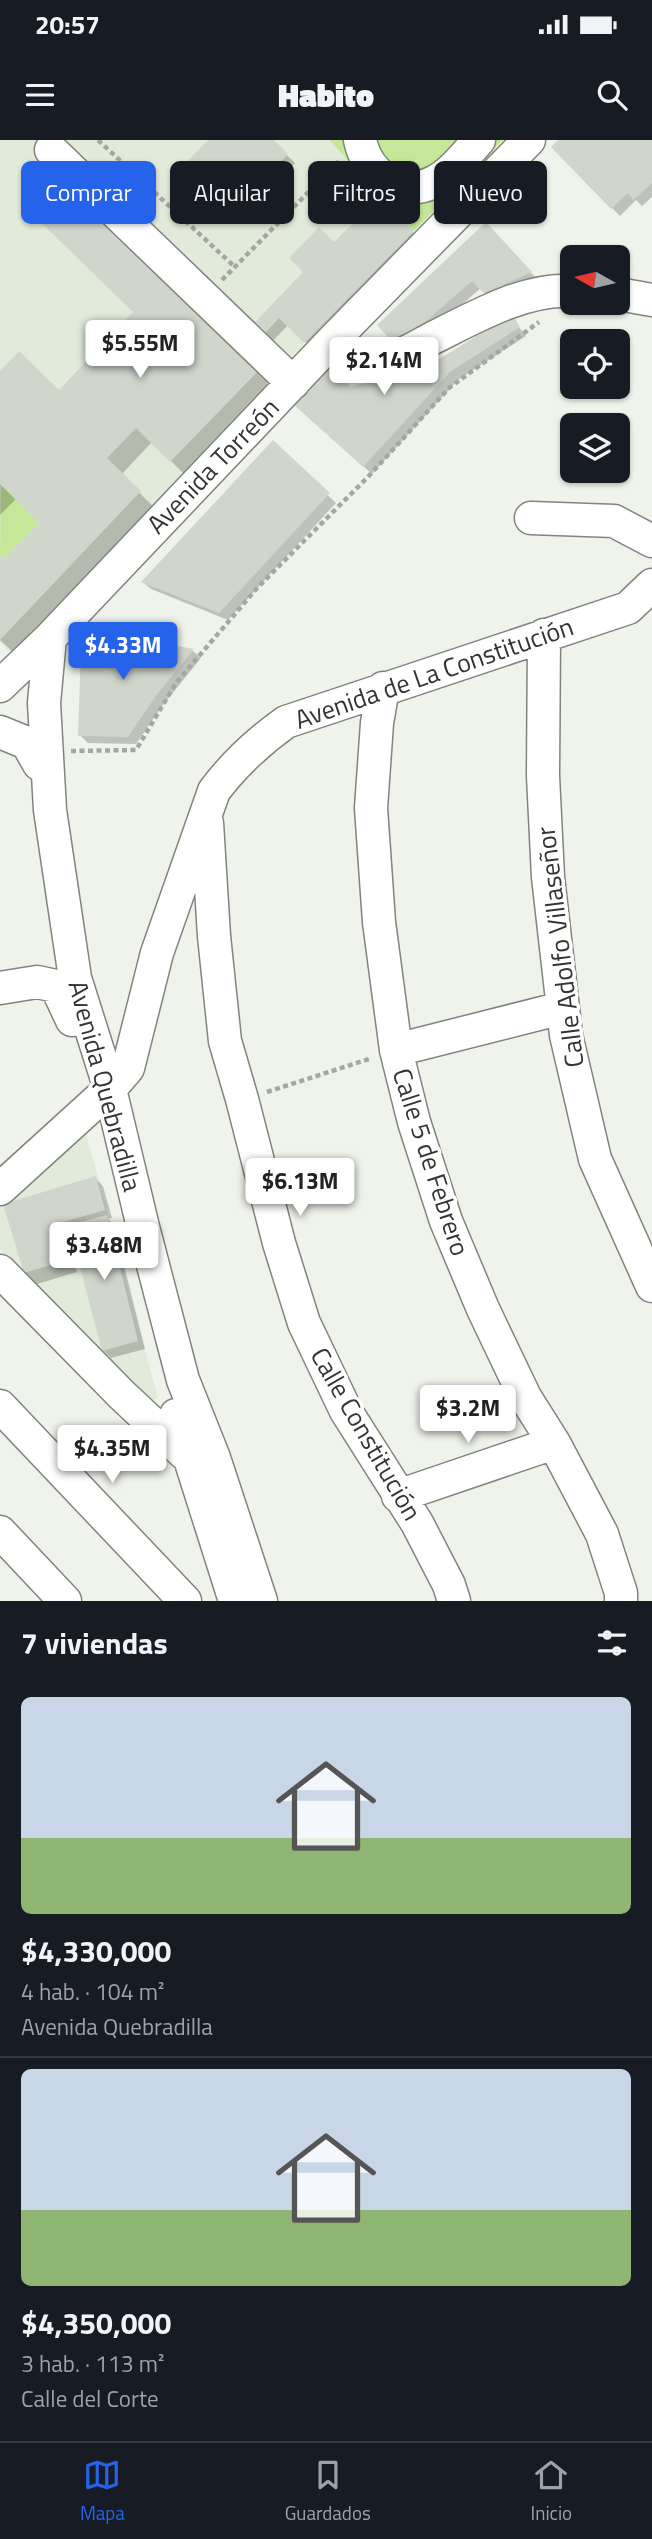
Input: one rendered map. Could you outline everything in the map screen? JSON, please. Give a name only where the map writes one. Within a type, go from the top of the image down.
[{"type":"street","points":[[350,150],[363,153],[377,174],[389,182],[416,187],[433,183],[445,175],[479,140]]},
{"type":"street","name":"Avenida Torreón","points":[[5,672],[50,638],[334,339],[528,140]]},
{"type":"street","points":[[51,150],[293,383]]},
{"type":"street","points":[[334,339],[360,357],[373,362],[398,356],[518,299],[560,291]]},
{"type":"street","points":[[630,297],[652,300]]},
{"type":"street","points":[[531,518],[614,521],[652,541]]},
{"type":"street","name":"Avenida de La Constitución","points":[[103,1095],[128,1068],[157,953],[214,791],[229,770],[259,742],[286,722],[628,608],[652,584]]},
{"type":"street","name":"Calle Adolfo Villaseñor","points":[[544,635],[544,801],[548,877],[562,1008],[583,1114],[595,1159],[652,1286]]},
{"type":"street","name":"Avenida Quebradilla","points":[[50,638],[44,703],[43,757],[75,978],[103,1095],[152,1332],[235,1601]]},
{"type":"street","points":[[5,672],[25,692],[43,757]]},
{"type":"street","name":"Calle 5 de Febrero","points":[[383,688],[377,723],[371,807],[379,922],[396,1050],[414,1122],[446,1221],[483,1309],[525,1397],[554,1443],[602,1534],[621,1593],[621,1601]]},
{"type":"street","points":[[0,732],[27,743],[43,757]]},
{"type":"street","name":"Calle Constitución","points":[[206,811],[214,936],[225,1041],[279,1243],[304,1323],[346,1410],[416,1523],[449,1585],[454,1601]]},
{"type":"street","name":"Avenida Quebradilla","points":[[0,988],[37,982],[51,984],[61,992],[67,1006],[103,1095],[183,1380],[214,1458],[261,1601]]},
{"type":"street","points":[[396,1050],[562,1008]]},
{"type":"street","points":[[0,1189],[103,1095]]},
{"type":"street","points":[[0,1271],[122,1395],[190,1458]]},
{"type":"street","points":[[0,1406],[185,1601]]},
{"type":"street","points":[[398,1496],[554,1443]]},
{"type":"street","points":[[0,1532],[65,1601]]},
{"type":"path","points":[[98,140],[235,267]]},
{"type":"path","points":[[204,298],[308,192]]},
{"type":"path","points":[[43,757],[136,750],[176,682],[258,587],[367,478],[449,388],[547,316]]},
{"type":"path","points":[[242,1099],[396,1050]]},
{"type":"shaded area","points":[[0,140],[329,140],[349,161],[308,161],[308,224],[407,224],[414,231],[304,343],[13,654],[0,642]]},
{"type":"shaded area","points":[[83,1122],[158,1398],[139,1404],[0,1249],[0,1206]]},
{"type":"green space","points":[[329,140],[503,140],[482,161],[434,161],[434,211],[414,231],[407,224],[420,224],[420,161],[349,161]]},
{"type":"green space","points":[[1,484],[39,523],[3,559],[0,556]]},
{"type":"building","points":[[208,140],[274,140],[288,154],[282,161],[188,161]]},
{"type":"building","points":[[558,140],[652,140],[652,183],[633,200],[628,193],[611,209],[551,147]]},
{"type":"building","points":[[43,224],[110,224],[234,344],[303,272],[289,258],[319,227],[334,242],[352,224],[407,224],[414,231],[304,343],[279,318],[245,355],[260,369],[170,462],[136,428],[107,458],[141,491],[0,640],[0,556],[3,559],[39,523],[0,484],[0,371],[19,351],[59,390],[133,312]]},
{"type":"building","points":[[484,224],[488,224],[532,272],[484,293],[472,281],[411,334],[389,338],[377,325]]},
{"type":"building","points":[[512,314],[520,327],[450,372],[363,467],[293,404],[327,366],[351,387],[441,358]]},
{"type":"building","points":[[273,440],[330,493],[219,613],[141,582]]},
{"type":"building","points":[[108,634],[194,649],[155,697],[128,737],[78,736],[81,650]]},
{"type":"building","points":[[96,1176],[105,1210],[56,1224],[67,1260],[24,1273],[3,1204]]},
{"type":"building","points":[[107,1215],[138,1341],[102,1351],[69,1225]]}]
